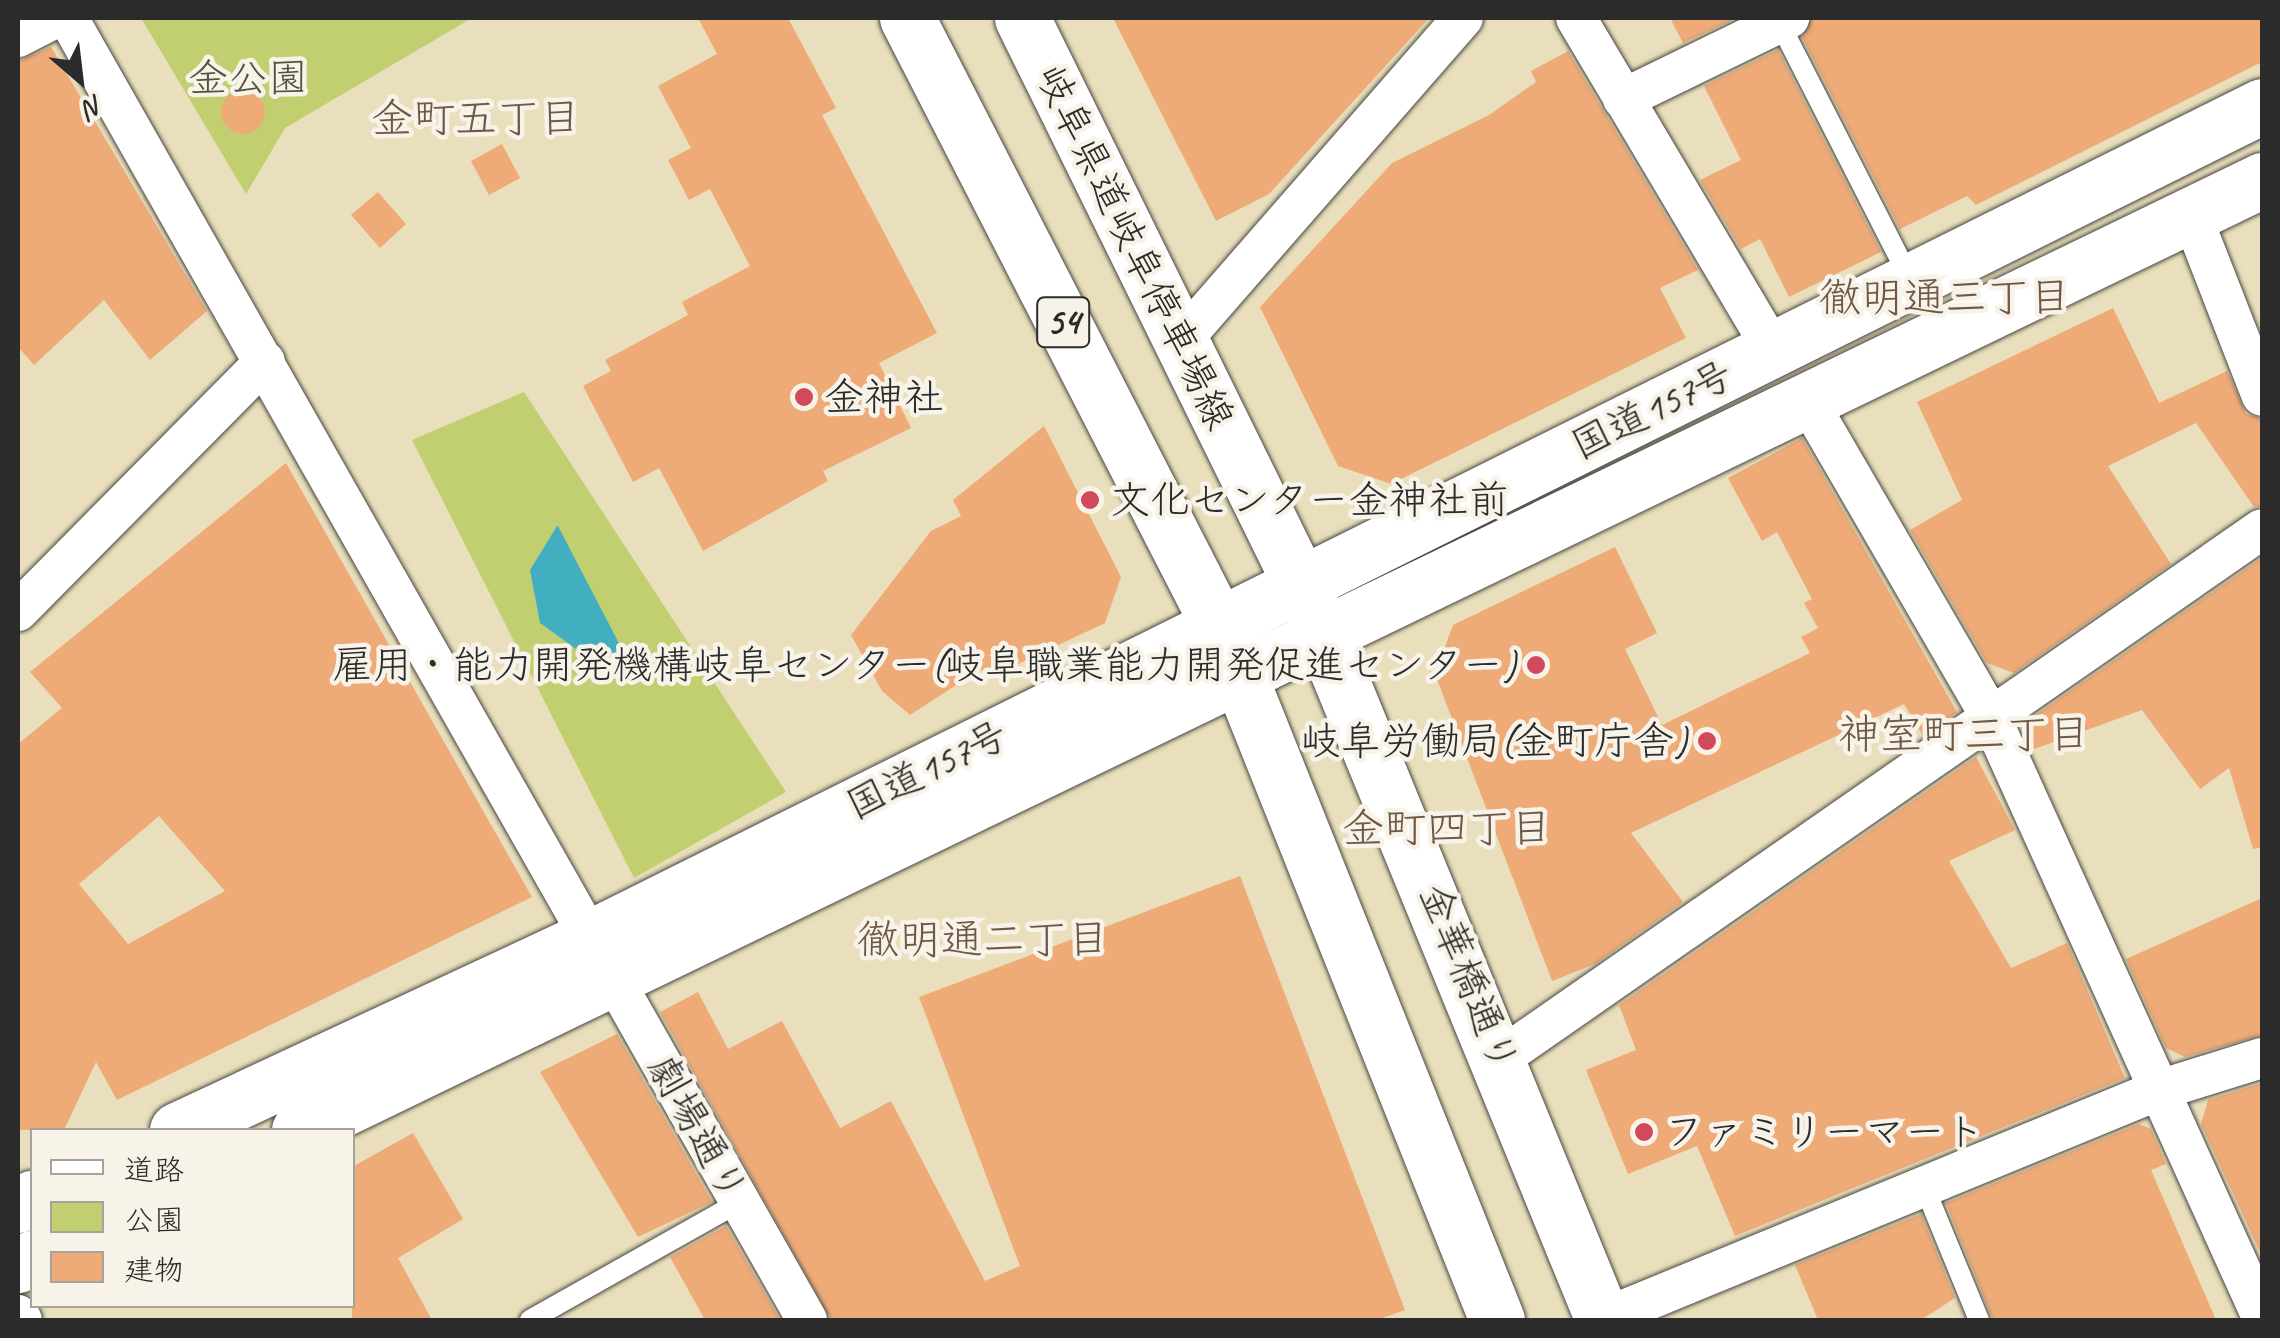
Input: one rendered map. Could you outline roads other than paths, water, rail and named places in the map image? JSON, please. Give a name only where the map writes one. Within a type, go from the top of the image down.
[{"type":"main road","name":"54","points":[[907,18],[1220,626]]},
{"type":"main road","name":"岐阜県道岐阜停車場線","points":[[1022,18],[1301,584]]},
{"type":"main road","name":"国道157号","points":[[302,1128],[605,957],[1220,626],[2262,106]]},
{"type":"main road","name":"国道157号","points":[[182,1128],[605,957],[1247,676],[1327,633],[1810,405],[2262,180]]},
{"type":"main road","name":"金華橋通り","points":[[1301,584],[1327,633],[1502,1058],[1603,1320]]},
{"type":"main road","points":[[1220,626],[1247,676],[1497,1320]]},
{"type":"street","points":[[18,37],[54,18]]},
{"type":"street","name":"劇場通り","points":[[68,18],[605,957],[807,1320]]},
{"type":"street","points":[[1182,340],[1464,18]]},
{"type":"street","points":[[1576,18],[1773,350]]},
{"type":"street","points":[[1623,98],[1782,19]]},
{"type":"street","points":[[2184,220],[2196,227],[2262,396]]},
{"type":"street","points":[[18,611],[265,361]]},
{"type":"street","points":[[1810,405],[1990,716],[2262,1318]]},
{"type":"street","points":[[1502,1058],[2262,529]]},
{"type":"street","points":[[1603,1320],[2160,1090],[2262,1058]]},
{"type":"lane","points":[[1782,19],[1912,283]]},
{"type":"lane","points":[[1924,1186],[1979,1320]]},
{"type":"lane","points":[[530,1320],[738,1202]]},
{"type":"water","points":[[557,526],[624,653],[583,654],[540,623],[530,570]]},
{"type":"place","name":"金神社","points":[[804,397]]},
{"type":"place","name":"文化センター金神社前","points":[[1090,500]]},
{"type":"place","name":"雇用・能力開発機構岐阜センター(岐阜職業能力開発促進センター)","points":[[1536,665]]},
{"type":"place","name":"岐阜労働局(金町庁舎)","points":[[1707,741]]},
{"type":"place","name":"ファミリーマート","points":[[1644,1132]]},
{"type":"district","name":"金町五丁目","points":[[476,119]]},
{"type":"district","name":"徹明通三丁目","points":[[1945,298]]},
{"type":"district","name":"神室町三丁目","points":[[1964,735]]},
{"type":"district","name":"金町四丁目","points":[[1447,829]]},
{"type":"district","name":"徹明通二丁目","points":[[983,940]]},
{"type":"park label","name":"金公園","points":[[248,78]]}]
